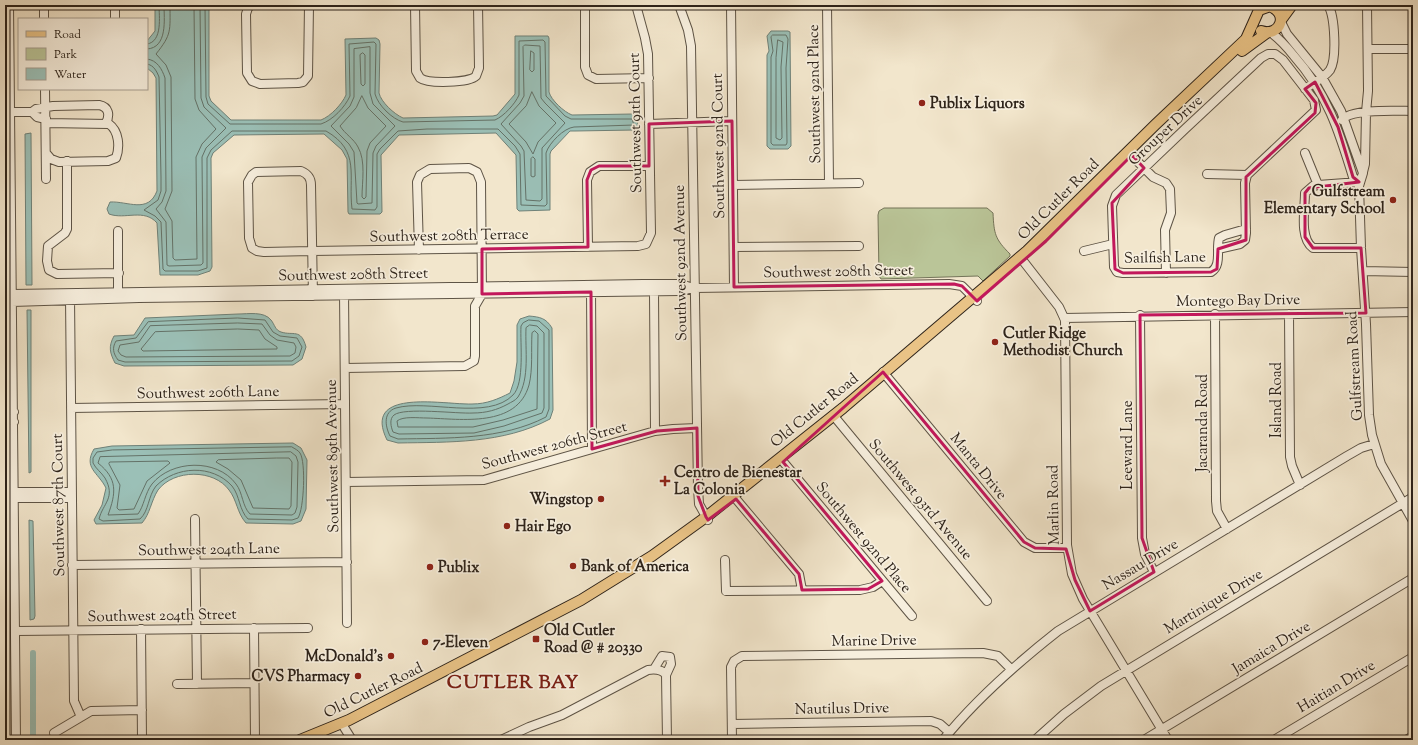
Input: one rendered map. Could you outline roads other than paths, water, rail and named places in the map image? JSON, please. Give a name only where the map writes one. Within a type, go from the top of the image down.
[{"type":"main road","points":[[1281,21],[1277,10],[1271,6],[1259,10],[1255,19],[1258,28],[1269,32],[1277,29],[1292,5]]},
{"type":"main road","name":"Old Cutler Road","points":[[707,518],[736,499],[1022,259],[1046,241],[1130,153],[1246,39],[1255,19]]},
{"type":"main road","name":"Old Cutler Road","points":[[1130,153],[1250,44],[1269,32]]},
{"type":"main road","name":"Old Cutler Road","points":[[506,642],[560,617],[661,557],[707,518],[782,460]]},
{"type":"main road","name":"Old Cutler Road","points":[[320,739],[472,660],[566,608],[615,583]]},
{"type":"main road","points":[[560,617],[566,608]]},
{"type":"main road","name":"Old Cutler Road","points":[[300,740],[343,726]]},
{"type":"street","points":[[9,5],[15,495],[16,740]]},
{"type":"street","points":[[44,5],[44,18]]},
{"type":"street","points":[[115,5],[115,18]]},
{"type":"street","points":[[250,6],[246,14],[246,70],[250,80],[257,84],[298,83],[307,79],[310,70],[309,5]]},
{"type":"street","points":[[415,5],[416,70],[421,79],[430,82],[468,81],[474,78],[479,68],[478,5]]},
{"type":"street","points":[[585,5],[586,67],[588,75],[596,79],[648,78]]},
{"type":"street","name":"Southwest 91th Court","points":[[636,5],[646,42],[648,78],[651,233],[648,242]]},
{"type":"street","name":"Southwest 92nd Avenue","points":[[679,5],[691,43],[698,496],[699,504],[707,518]]},
{"type":"street","name":"Southwest 92nd Court","points":[[731,5],[734,287]]},
{"type":"street","name":"Southwest 92nd Place","points":[[827,5],[829,183]]},
{"type":"street","points":[[1207,174],[1247,175],[1311,117],[1317,108],[1315,101],[1305,89],[1331,68],[1333,58],[1332,13],[1328,5]]},
{"type":"street","points":[[1359,182],[1365,164],[1366,112],[1368,95],[1367,5]]},
{"type":"street","points":[[1281,21],[1287,34],[1345,117],[1363,173]]},
{"type":"street","points":[[1269,32],[1287,47],[1319,79],[1338,127],[1353,177],[1359,182]]},
{"type":"street","points":[[1368,49],[1413,49]]},
{"type":"street","name":"Grouper Drive","points":[[1117,272],[1113,265],[1113,200],[1144,168],[1261,58],[1270,53],[1279,56],[1305,89]]},
{"type":"street","points":[[45,90],[46,179]]},
{"type":"street","points":[[10,112],[32,112],[45,107],[102,105],[108,114],[106,123]]},
{"type":"street","points":[[1338,127],[1345,117],[1366,112],[1413,111]]},
{"type":"street","points":[[32,112],[37,117],[46,121],[106,123],[113,127],[117,134],[116,158],[108,161],[52,160],[46,153]]},
{"type":"street","points":[[649,124],[732,121]]},
{"type":"street","points":[[1130,153],[1155,179],[1167,184],[1170,190],[1171,216],[1165,230],[1166,273]]},
{"type":"street","points":[[1305,153],[1318,185]]},
{"type":"street","points":[[67,161],[67,231],[48,246],[48,267],[55,274],[119,273]]},
{"type":"street","points":[[588,247],[587,180],[593,169],[602,166],[649,166]]},
{"type":"street","points":[[345,368],[466,366],[474,361],[476,356],[475,306],[482,290],[481,182],[476,171],[467,168],[433,169],[426,170],[421,173],[417,182],[419,250]]},
{"type":"street","name":"Southwest 208th Terrace","points":[[312,251],[311,185],[309,177],[305,173],[299,171],[262,171],[252,175],[248,182],[251,246],[255,250],[261,252],[640,246],[648,242]]},
{"type":"street","name":"Sailfish Lane","points":[[1117,272],[1166,273],[1213,271],[1217,265],[1218,249],[1243,243],[1246,238],[1245,183],[1247,175]]},
{"type":"street","points":[[1359,182],[1313,186],[1305,193],[1305,237],[1308,244],[1313,248],[1361,248]]},
{"type":"street","name":"Gulfstream Road","points":[[1359,182],[1361,248],[1366,313],[1368,405],[1374,444],[1385,472],[1413,522]]},
{"type":"street","points":[[733,184],[859,183]]},
{"type":"street","points":[[1218,249],[1220,237],[1246,229]]},
{"type":"street","points":[[118,231],[118,292]]},
{"type":"street","points":[[1084,250],[1113,244]]},
{"type":"street","points":[[734,247],[859,246]]},
{"type":"street","points":[[312,251],[313,292]]},
{"type":"street","points":[[1022,259],[1058,307],[1064,318]]},
{"type":"street","points":[[1363,271],[1413,272]]},
{"type":"street","name":"Southwest 208th Street","points":[[70,297],[118,292],[344,292],[591,288],[681,284],[694,288]]},
{"type":"street","name":"Southwest 208th Street","points":[[591,288],[654,292],[679,291],[694,288],[954,284],[962,286],[975,299]]},
{"type":"street","points":[[591,288],[592,449]]},
{"type":"street","name":"Southwest 208th Street","points":[[344,292],[468,294],[482,290]]},
{"type":"street","name":"Southwest 208th Street","points":[[12,298],[313,292]]},
{"type":"street","name":"Southwest 89th Avenue","points":[[344,292],[347,623]]},
{"type":"street","points":[[654,292],[655,431]]},
{"type":"street","points":[[468,294],[475,306]]},
{"type":"street","name":"Southwest 87th Court","points":[[70,297],[74,700],[80,717]]},
{"type":"street","name":"Montego Bay Drive","points":[[1064,318],[1140,315],[1413,312]]},
{"type":"street","name":"Jacaranda Road","points":[[1215,314],[1216,501],[1217,511],[1227,528]]},
{"type":"street","name":"Island Road","points":[[1289,314],[1290,457],[1300,485]]},
{"type":"street","name":"Leeward Lane","points":[[1140,315],[1142,538],[1145,554],[1154,572]]},
{"type":"street","name":"Marlin Road","points":[[1064,318],[1067,548],[1073,577],[1090,611],[1168,740]]},
{"type":"street","name":"Manta Drive","points":[[885,374],[1024,542],[1035,548],[1067,548]]},
{"type":"street","name":"Southwest 206th Lane","points":[[71,408],[345,404]]},
{"type":"street","points":[[5,409],[14,412]]},
{"type":"street","name":"Southwest 93rd Avenue","points":[[834,417],[987,601]]},
{"type":"street","points":[[5,419],[14,422]]},
{"type":"street","name":"Southwest 206th Street","points":[[346,482],[480,480],[655,431],[697,428]]},
{"type":"street","name":"Nassau Drive","points":[[943,740],[975,703],[1011,669],[1058,631],[1361,448],[1374,444]]},
{"type":"street","name":"Southwest 92nd Place","points":[[782,460],[912,616]]},
{"type":"street","points":[[15,495],[72,495]]},
{"type":"street","name":"Martinique Drive","points":[[1036,740],[1084,698],[1126,670],[1413,497]]},
{"type":"street","points":[[736,499],[798,574],[802,590]]},
{"type":"street","points":[[195,519],[197,684]]},
{"type":"street","points":[[725,560],[726,591],[868,589],[882,581]]},
{"type":"street","name":"Southwest 204th Lane","points":[[72,565],[347,562]]},
{"type":"street","name":"Jamaica Drive","points":[[1144,740],[1413,578]]},
{"type":"street","points":[[254,628],[255,740]]},
{"type":"street","name":"Southwest 204th Street","points":[[16,631],[308,628]]},
{"type":"street","points":[[141,629],[142,740]]},
{"type":"street","name":"Marine Drive","points":[[732,724],[731,670],[734,661],[739,657],[983,653],[996,655],[1011,669]]},
{"type":"street","name":"Haitian Drive","points":[[1274,740],[1413,657]]},
{"type":"street","points":[[502,740],[529,727],[562,715],[648,670],[661,672],[666,740]]},
{"type":"street","points":[[177,684],[254,683]]},
{"type":"street","points":[[54,733],[80,717],[98,710],[142,710]]},
{"type":"street","name":"Nautilus Drive","points":[[732,724],[932,722],[940,724],[949,732]]},
{"type":"street","points":[[732,724],[732,740]]},
{"type":"street","points":[[343,726],[352,740]]},
{"type":"street","points":[[1406,740],[1413,736]]},
{"type":"water","points":[[155,5],[209,5],[209,96],[211,101],[231,120],[321,120],[329,116],[342,102],[346,95],[345,39],[376,38],[379,40],[380,44],[379,93],[385,104],[399,116],[403,118],[497,115],[515,94],[515,36],[548,36],[549,92],[552,99],[565,111],[572,115],[633,114],[637,116],[638,128],[635,130],[570,131],[551,151],[550,154],[550,210],[519,211],[517,209],[516,155],[496,133],[399,135],[381,155],[382,212],[380,214],[349,214],[347,159],[342,150],[324,134],[234,135],[213,153],[211,158],[212,267],[210,271],[198,275],[160,275],[157,223],[146,216],[121,216],[109,214],[107,209],[110,202],[137,205],[143,204],[153,198],[157,191],[156,78],[148,69],[148,40],[155,31]]},
{"type":"water","points":[[771,31],[790,32],[791,146],[788,149],[770,149],[767,146],[767,55],[769,51],[767,36]]},
{"type":"water","points":[[31,133],[32,285],[26,285],[25,134]]},
{"type":"water","points":[[27,310],[31,310],[31,472],[29,473]]},
{"type":"water","points":[[238,314],[264,315],[271,320],[276,329],[279,331],[296,334],[302,337],[306,347],[302,359],[293,365],[124,366],[115,363],[110,350],[114,336],[134,335],[145,318]]},
{"type":"water","points":[[529,316],[542,319],[552,328],[553,410],[550,419],[514,433],[476,440],[456,442],[398,443],[387,440],[382,423],[386,412],[395,406],[410,402],[477,404],[492,401],[510,393],[514,381],[517,362],[517,325],[520,319]]},
{"type":"water","points":[[293,443],[301,448],[307,460],[306,509],[301,521],[293,524],[246,523],[232,494],[222,483],[214,478],[194,474],[174,478],[165,483],[158,490],[147,516],[142,523],[96,524],[94,520],[102,505],[106,488],[91,465],[91,455],[94,449],[112,446]]},
{"type":"water","points":[[29,520],[33,521],[35,616],[34,619],[30,620]]},
{"type":"waterway","points":[[33,653],[33,740]]},
{"type":"place","name":"Publix Liquors","points":[[922,103]]},
{"type":"place","name":"Gulfstream Elementary School","points":[[1393,200]]},
{"type":"place","name":"Cutler Ridge Methodist Church","points":[[995,342]]},
{"type":"place","name":"Centro de Bienestar La Colonia","points":[[665,481]]},
{"type":"place","name":"Wingstop","points":[[601,499]]},
{"type":"place","name":"Hair Ego","points":[[507,526]]},
{"type":"place","name":"Bank of America","points":[[573,566]]},
{"type":"place","name":"Publix","points":[[430,567]]},
{"type":"place","name":"Old Cutler Road @ # 20330","points":[[536,639]]},
{"type":"place","name":"7-Eleven","points":[[425,642]]},
{"type":"place","name":"McDonald's","points":[[391,656]]},
{"type":"place","name":"CVS Pharmacy","points":[[358,676]]},
{"type":"district","name":"CUTLER BAY","points":[[513,681]]}]
